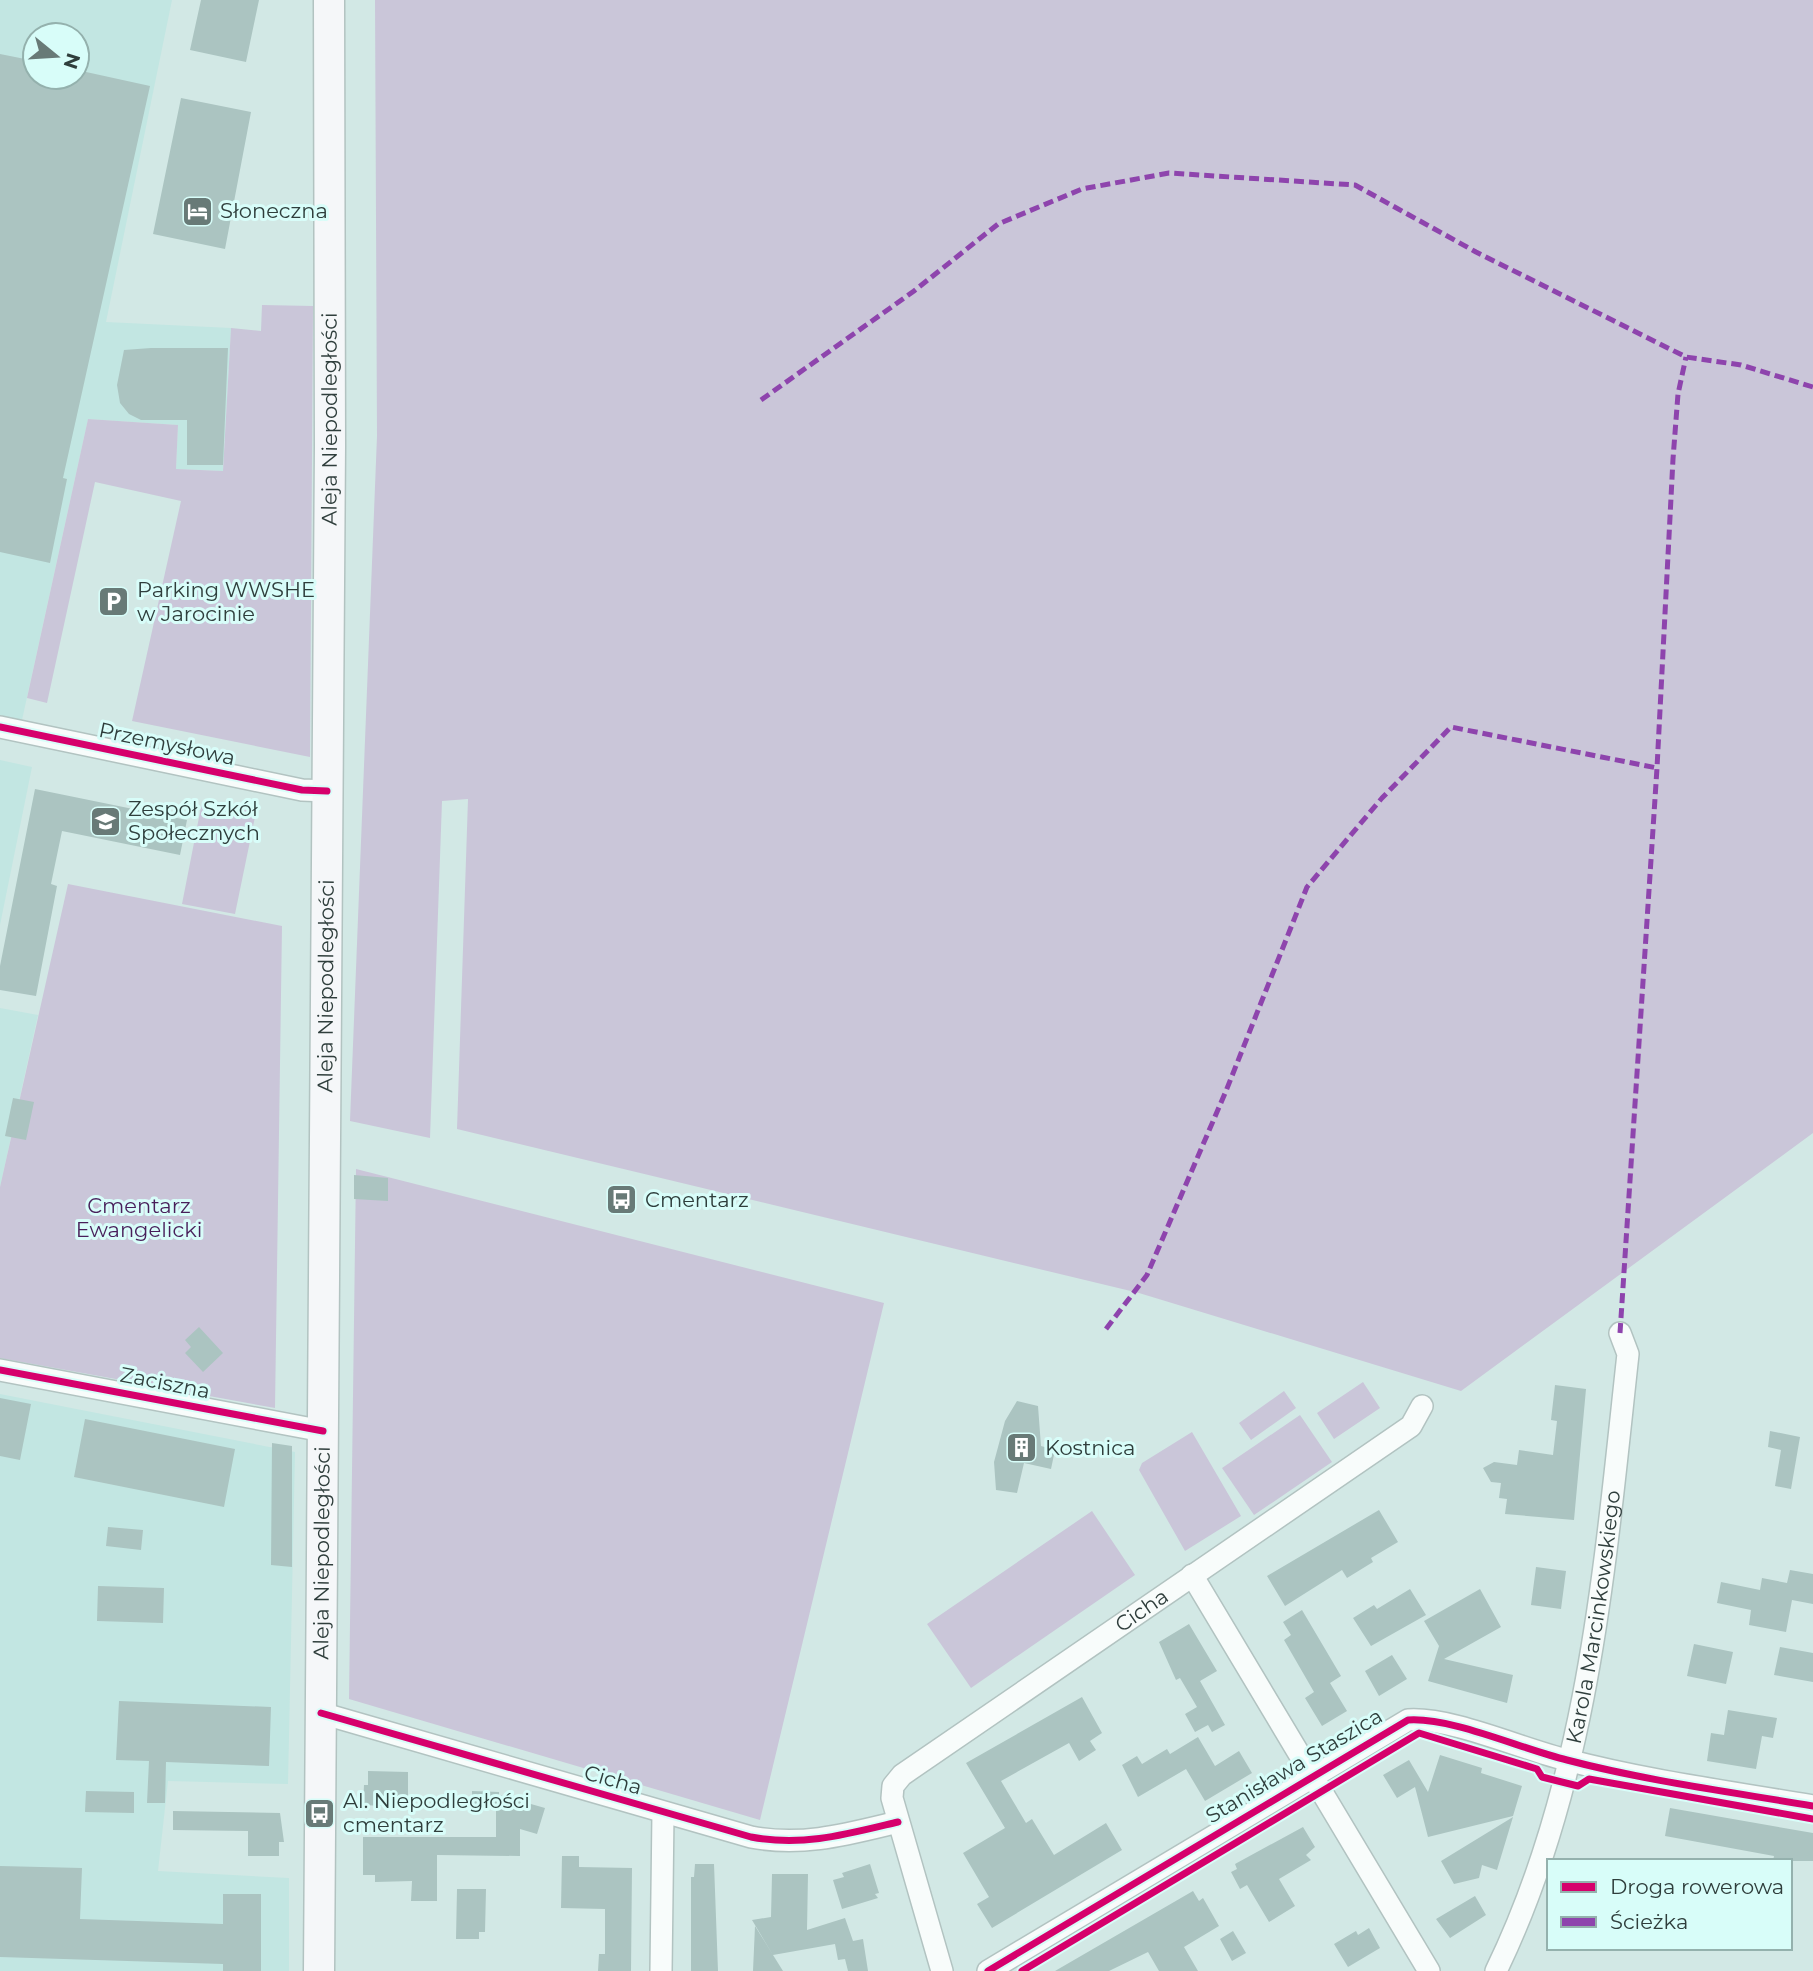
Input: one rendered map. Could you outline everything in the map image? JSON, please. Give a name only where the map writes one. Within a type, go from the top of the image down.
[{"type":"main road","name":"Aleja Niepodległości","points":[[319,1971],[330,460],[329,0]]},
{"type":"street","name":"Przemysłowa","points":[[0,727],[302,790],[327,791]]},
{"type":"street","name":"Karola Marcinkowskiego","points":[[1496,1971],[1533,1886],[1551,1832],[1569,1761],[1604,1581],[1628,1354],[1620,1333]]},
{"type":"street","name":"Zaciszna","points":[[0,1370],[323,1431]]},
{"type":"street","name":"Cicha","points":[[321,1713],[663,1813],[776,1842],[830,1839],[898,1822],[892,1798],[893,1786],[902,1774],[1411,1426],[1422,1406]]},
{"type":"street","points":[[1192,1575],[1429,1971]]},
{"type":"street","name":"Stanisława Staszica","points":[[988,1971],[1396,1726],[1422,1719],[1569,1761],[1813,1806]]},
{"type":"street","points":[[661,1971],[663,1813]]},
{"type":"street","points":[[898,1822],[942,1971]]},
{"type":"shaded area","points":[[0,0],[172,0],[106,322],[231,328],[223,471],[176,469],[178,425],[88,419],[22,720],[0,715]]},
{"type":"shaded area","points":[[0,760],[32,767],[0,925]]},
{"type":"shaded area","points":[[0,1008],[38,1015],[0,1187]]},
{"type":"shaded area","points":[[0,1394],[295,1452],[288,1784],[168,1781],[158,1871],[289,1878],[289,1971],[0,1971]]},
{"type":"green space","points":[[375,0],[1813,0],[1813,1133],[1461,1391],[1139,1293],[457,1129],[468,799],[442,801],[430,1138],[350,1121],[377,436]]},
{"type":"green space","points":[[262,305],[313,306],[310,757],[132,721],[181,501],[95,482],[47,703],[27,698],[88,419],[178,425],[176,469],[223,471],[231,328],[261,331]]},
{"type":"green space","points":[[202,802],[256,812],[235,914],[182,904]]},
{"type":"green space","name":"Cmentarz Ewangelicki","points":[[68,884],[282,926],[275,1408],[0,1358],[0,1187]]},
{"type":"green space","points":[[356,1169],[884,1303],[760,1820],[349,1699]]},
{"type":"green space","points":[[1363,1382],[1380,1408],[1334,1439],[1317,1413]]},
{"type":"green space","points":[[1284,1391],[1296,1408],[1251,1440],[1239,1423]]},
{"type":"green space","points":[[1300,1415],[1332,1462],[1254,1515],[1222,1468]]},
{"type":"green space","points":[[1192,1432],[1241,1516],[1185,1551],[1139,1470],[1142,1463]]},
{"type":"green space","points":[[1092,1511],[1135,1575],[971,1688],[927,1624]]},
{"type":"building","points":[[201,0],[259,0],[246,62],[190,50]]},
{"type":"building","points":[[0,54],[21,58],[21,91],[91,91],[91,73],[150,86],[63,478],[67,479],[50,563],[0,552]]},
{"type":"building","points":[[181,98],[251,112],[225,249],[153,234]]},
{"type":"building","points":[[228,348],[223,465],[187,465],[187,420],[141,420],[129,414],[120,403],[117,385],[124,350]]},
{"type":"building","points":[[35,789],[187,820],[180,855],[62,831],[51,884],[57,886],[36,996],[0,990],[0,966]]},
{"type":"building","points":[[13,1098],[34,1102],[26,1140],[5,1136]]},
{"type":"building","points":[[354,1175],[388,1178],[388,1201],[354,1199]]},
{"type":"building","points":[[199,1327],[223,1353],[203,1372],[185,1353],[191,1347],[185,1340]]},
{"type":"building","points":[[1555,1385],[1586,1389],[1574,1520],[1505,1514],[1507,1499],[1499,1498],[1501,1483],[1491,1482],[1483,1468],[1494,1462],[1517,1465],[1519,1450],[1553,1455],[1557,1421],[1551,1420]]},
{"type":"building","points":[[0,1398],[31,1404],[20,1460],[0,1456]]},
{"type":"building","name":"Kostnica","points":[[1017,1401],[1038,1406],[1041,1446],[1055,1450],[1051,1469],[1024,1463],[1017,1493],[996,1490],[994,1462],[1005,1421]]},
{"type":"building","points":[[85,1419],[235,1449],[224,1507],[74,1477]]},
{"type":"building","points":[[1770,1431],[1800,1437],[1791,1489],[1775,1486],[1781,1450],[1768,1447]]},
{"type":"building","points":[[272,1443],[292,1446],[292,1567],[271,1565]]},
{"type":"building","points":[[1379,1510],[1398,1542],[1371,1558],[1373,1562],[1347,1578],[1342,1570],[1285,1606],[1267,1576]]},
{"type":"building","points":[[108,1527],[143,1530],[141,1550],[106,1546]]},
{"type":"building","points":[[1536,1567],[1566,1571],[1561,1609],[1531,1605]]},
{"type":"building","points":[[1790,1570],[1813,1574],[1813,1604],[1792,1600],[1786,1632],[1749,1625],[1751,1610],[1717,1603],[1721,1582],[1760,1590],[1762,1578],[1787,1583]]},
{"type":"building","points":[[98,1586],[164,1588],[163,1623],[97,1621]]},
{"type":"building","points":[[1410,1589],[1426,1615],[1371,1646],[1353,1618],[1374,1605],[1377,1609]]},
{"type":"building","points":[[1480,1589],[1501,1627],[1444,1659],[1513,1675],[1507,1703],[1428,1681],[1439,1646],[1424,1621]]},
{"type":"building","points":[[1302,1610],[1341,1676],[1330,1683],[1347,1711],[1322,1726],[1305,1698],[1314,1692],[1284,1640],[1291,1635],[1283,1622]]},
{"type":"building","points":[[1189,1624],[1217,1671],[1200,1681],[1225,1725],[1212,1732],[1208,1725],[1195,1732],[1185,1714],[1197,1707],[1180,1678],[1176,1680],[1159,1642]]},
{"type":"building","points":[[1694,1644],[1733,1652],[1726,1684],[1687,1676]]},
{"type":"building","points":[[1780,1647],[1813,1653],[1813,1682],[1774,1675]]},
{"type":"building","points":[[1392,1655],[1407,1679],[1379,1696],[1365,1671]]},
{"type":"building","points":[[1082,1697],[1102,1733],[1090,1741],[1096,1750],[1079,1761],[1069,1743],[1001,1781],[1026,1823],[1032,1819],[1054,1855],[1106,1823],[1122,1850],[992,1928],[977,1904],[989,1897],[963,1853],[1005,1828],[966,1763]]},
{"type":"building","points":[[119,1701],[271,1707],[269,1766],[166,1762],[165,1803],[147,1803],[149,1761],[116,1760]]},
{"type":"building","points":[[1728,1710],[1777,1718],[1773,1738],[1762,1736],[1756,1769],[1707,1761],[1711,1733],[1724,1735]]},
{"type":"building","points":[[1198,1737],[1215,1766],[1239,1751],[1252,1773],[1205,1801],[1186,1769],[1138,1797],[1122,1765],[1137,1756],[1142,1764],[1167,1749],[1170,1754]]},
{"type":"building","points":[[1440,1755],[1482,1768],[1481,1773],[1522,1786],[1513,1816],[1428,1837],[1415,1787],[1397,1798],[1383,1775],[1409,1760],[1428,1792]]},
{"type":"building","points":[[368,1771],[408,1772],[408,1801],[385,1800],[384,1806],[363,1805]]},
{"type":"building","points":[[86,1791],[134,1792],[134,1813],[85,1812]]},
{"type":"building","points":[[472,1791],[499,1792],[499,1795],[545,1808],[537,1834],[520,1829],[520,1856],[437,1855],[437,1901],[411,1901],[412,1881],[375,1882],[375,1875],[363,1875],[363,1837],[496,1837],[496,1808],[472,1808]]},
{"type":"building","points":[[1670,1808],[1813,1833],[1813,1861],[1773,1859],[1774,1856],[1665,1836]]},
{"type":"building","points":[[173,1811],[280,1813],[284,1842],[279,1842],[279,1856],[248,1856],[248,1831],[173,1830]]},
{"type":"building","points":[[1513,1817],[1497,1870],[1482,1865],[1479,1878],[1454,1884],[1441,1861]]},
{"type":"building","points":[[1303,1827],[1315,1847],[1306,1855],[1311,1860],[1279,1879],[1295,1906],[1269,1922],[1247,1885],[1240,1889],[1231,1872],[1237,1869],[1235,1864]]},
{"type":"building","points":[[562,1856],[579,1856],[579,1867],[632,1868],[631,1971],[598,1971],[599,1954],[605,1954],[605,1909],[561,1908]]},
{"type":"building","points":[[695,1864],[714,1864],[718,1971],[691,1971],[691,1877],[694,1877]]},
{"type":"building","points":[[870,1864],[879,1893],[875,1894],[878,1898],[842,1909],[833,1880],[844,1877],[842,1873]]},
{"type":"building","points":[[0,1866],[82,1868],[80,1919],[223,1924],[223,1894],[261,1894],[261,1971],[223,1971],[223,1964],[0,1957]]},
{"type":"building","points":[[772,1874],[808,1874],[807,1930],[845,1918],[853,1941],[863,1939],[868,1971],[848,1971],[845,1959],[838,1960],[835,1944],[773,1955],[752,1920],[771,1917]]},
{"type":"building","points":[[457,1889],[486,1889],[485,1932],[479,1932],[479,1939],[456,1939]]},
{"type":"building","points":[[1193,1891],[1199,1901],[1203,1898],[1219,1926],[1184,1947],[1198,1971],[1159,1971],[1148,1952],[1109,1971],[1055,1971]]},
{"type":"building","points":[[1475,1896],[1486,1915],[1450,1938],[1436,1919]]},
{"type":"building","points":[[755,1926],[773,1955],[783,1971],[753,1971]]},
{"type":"building","points":[[1369,1928],[1380,1948],[1348,1967],[1334,1944],[1356,1931],[1358,1935]]},
{"type":"building","points":[[1233,1931],[1246,1953],[1232,1961],[1220,1939]]},
{"type":"marked path","points":[[761,400],[914,291],[998,224],[1082,189],[1169,173],[1355,185],[1476,252],[1686,357],[1741,365],[1813,387]]},
{"type":"marked path","points":[[1620,1333],[1657,768],[1673,459],[1678,394],[1686,357]]},
{"type":"marked path","points":[[1106,1329],[1147,1275],[1226,1091],[1307,887],[1382,798],[1451,727],[1657,768]]},
{"type":"cycle path","points":[[0,727],[302,790],[327,791]]},
{"type":"cycle path","points":[[0,1370],[323,1431]]},
{"type":"cycle path","points":[[321,1713],[751,1837],[807,1840],[898,1822]]},
{"type":"cycle path","points":[[988,1971],[1408,1720],[1426,1720],[1466,1728],[1549,1755],[1628,1774],[1813,1806]]},
{"type":"cycle path","points":[[1022,1971],[1419,1733],[1537,1769],[1542,1777],[1578,1786],[1589,1779],[1813,1819]]},
{"type":"place","name":"Słoneczna","points":[[197,211]]},
{"type":"place","name":"Parking WWSHE w Jarocinie","points":[[114,602]]},
{"type":"place","name":"Zespół Szkół Społecznych","points":[[105,821]]},
{"type":"place","name":"Cmentarz","points":[[622,1200]]},
{"type":"place","name":"Kostnica","points":[[1022,1448]]},
{"type":"place","name":"Al. Niepodległości cmentarz","points":[[320,1813]]}]
